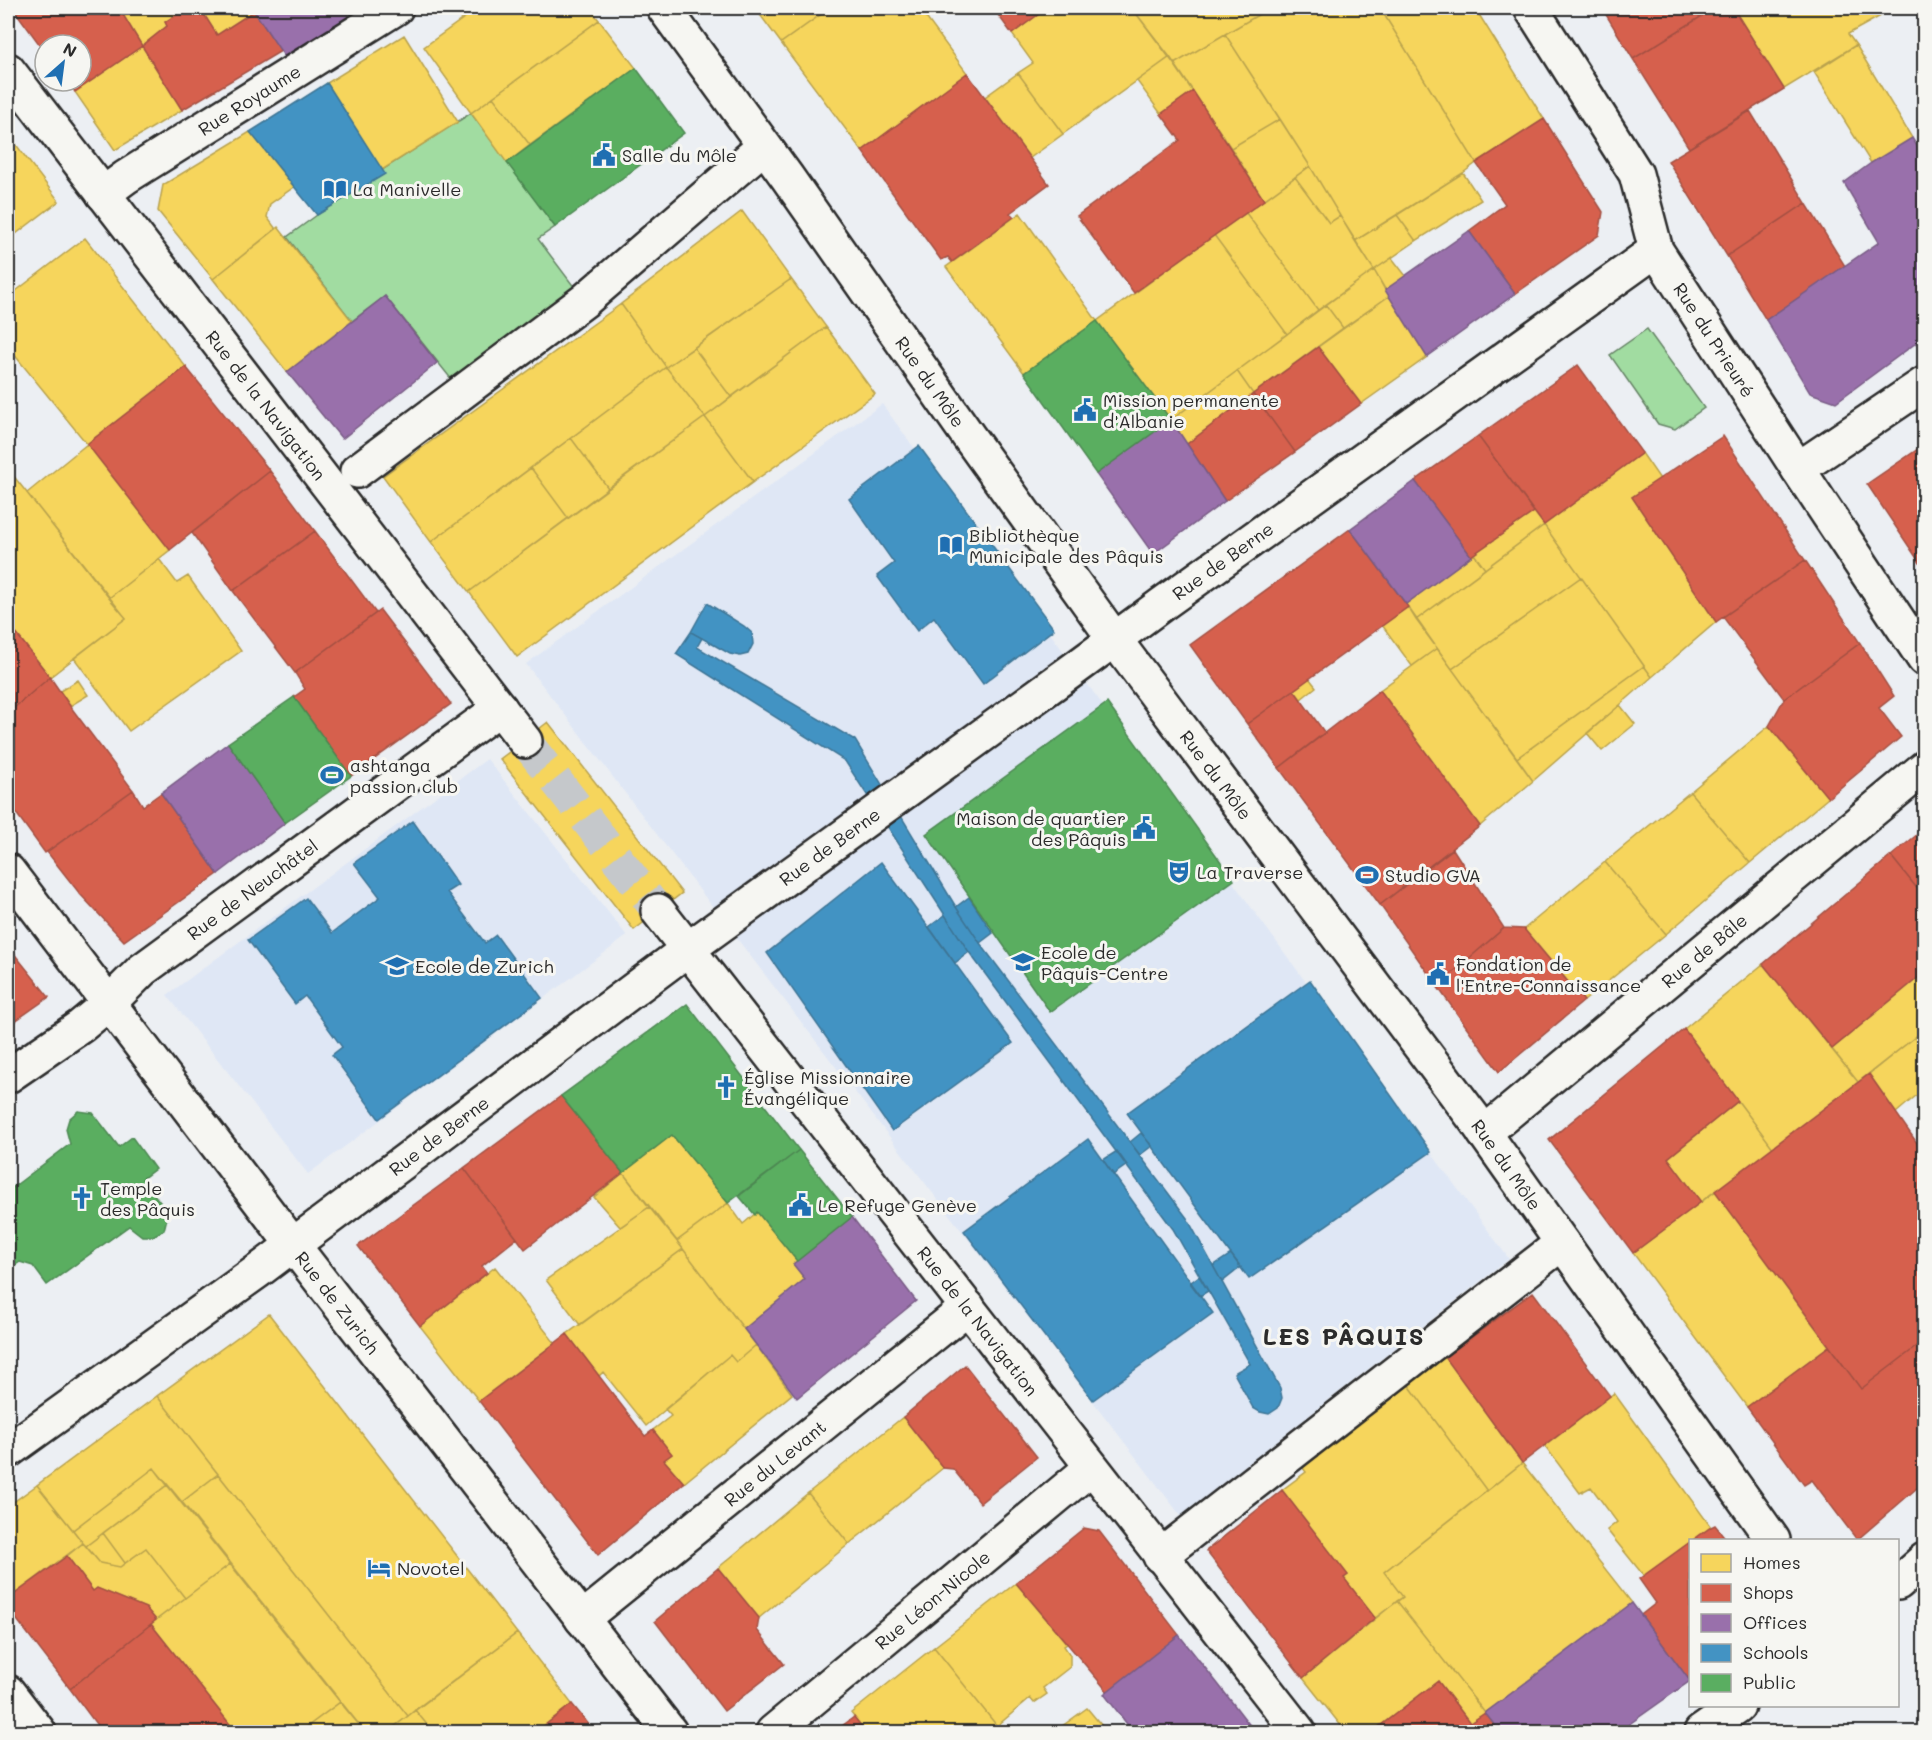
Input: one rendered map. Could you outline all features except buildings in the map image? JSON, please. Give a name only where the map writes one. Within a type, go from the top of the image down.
[{"type":"street","name":"Rue Royaume","points":[[103,194],[126,177],[396,8]]},
{"type":"street","name":"Rue du Môle","points":[[664,8],[787,177],[1115,640],[1484,1133],[1772,1539]]},
{"type":"street","name":"Rue du Prieuré","points":[[1531,8],[1636,174],[1656,250],[1924,659]]},
{"type":"street","name":"Rue de la Navigation","points":[[8,70],[525,741]]},
{"type":"street","points":[[357,471],[584,302],[763,147]]},
{"type":"street","name":"Rue de Berne","points":[[8,1451],[293,1245],[688,949],[1170,598],[1656,250]]},
{"type":"street","points":[[1798,469],[1924,384]]},
{"type":"street","name":"Rue de Neuchâtel","points":[[8,1076],[81,1026],[109,1003],[142,970],[500,708]]},
{"type":"street","name":"Rue de Bâle","points":[[1484,1133],[1924,768]]},
{"type":"street","name":"Rue de Zurich","points":[[8,871],[293,1245],[670,1732]]},
{"type":"street","name":"Rue de la Navigation","points":[[658,911],[1299,1732]]},
{"type":"street","points":[[1160,1556],[1562,1243]]},
{"type":"street","name":"Rue du Levant","points":[[582,1619],[968,1307]]},
{"type":"street","name":"Rue Léon-Nicole","points":[[773,1732],[1091,1468]]},
{"type":"street","points":[[10,1699],[39,1732]]},
{"type":"street","points":[[1701,1732],[1737,1707]]},
{"type":"shaded area","name":"Ecole de Pâquis-Centre","points":[[882,404],[1509,1259],[1181,1516],[526,664]]},
{"type":"shaded area","name":"Ecole de Zurich","points":[[487,759],[627,936],[308,1174],[167,995]]},
{"type":"green space","points":[[471,113],[555,227],[538,239],[575,288],[452,380],[385,296],[352,321],[287,237],[317,215],[384,174],[382,170]]},
{"type":"green space","points":[[1647,329],[1704,408],[1675,429],[1658,424],[1610,355]]},
{"type":"tunnel","points":[[525,741],[658,911]]},
{"type":"place","name":"Salle du Môle","points":[[604,155]]},
{"type":"place","name":"La Manivelle","points":[[335,189]]},
{"type":"place","name":"Mission permanente d'Albanie","points":[[1085,410]]},
{"type":"place","name":"Bibliothèque Municipale des Pâquis","points":[[951,545]]},
{"type":"place","name":"ashtanga passion club","points":[[332,775]]},
{"type":"place","name":"Maison de quartier des Pâquis","points":[[1144,828]]},
{"type":"place","name":"La Traverse","points":[[1179,872]]},
{"type":"place","name":"Studio GVA","points":[[1367,875]]},
{"type":"place","name":"Ecole de Pâquis-Centre","points":[[1023,962]]},
{"type":"place","name":"Ecole de Zurich","points":[[397,966]]},
{"type":"place","name":"Fondation de l'Entre-Connaissance","points":[[1438,974]]},
{"type":"place","name":"Église Missionnaire Évangélique","points":[[726,1087]]},
{"type":"place","name":"Temple des Pâquis","points":[[82,1198]]},
{"type":"place","name":"Le Refuge Genève","points":[[800,1205]]},
{"type":"place","name":"Novotel","points":[[379,1568]]},
{"type":"district","name":"LES PÂQUIS","points":[[1344,1335]]}]
